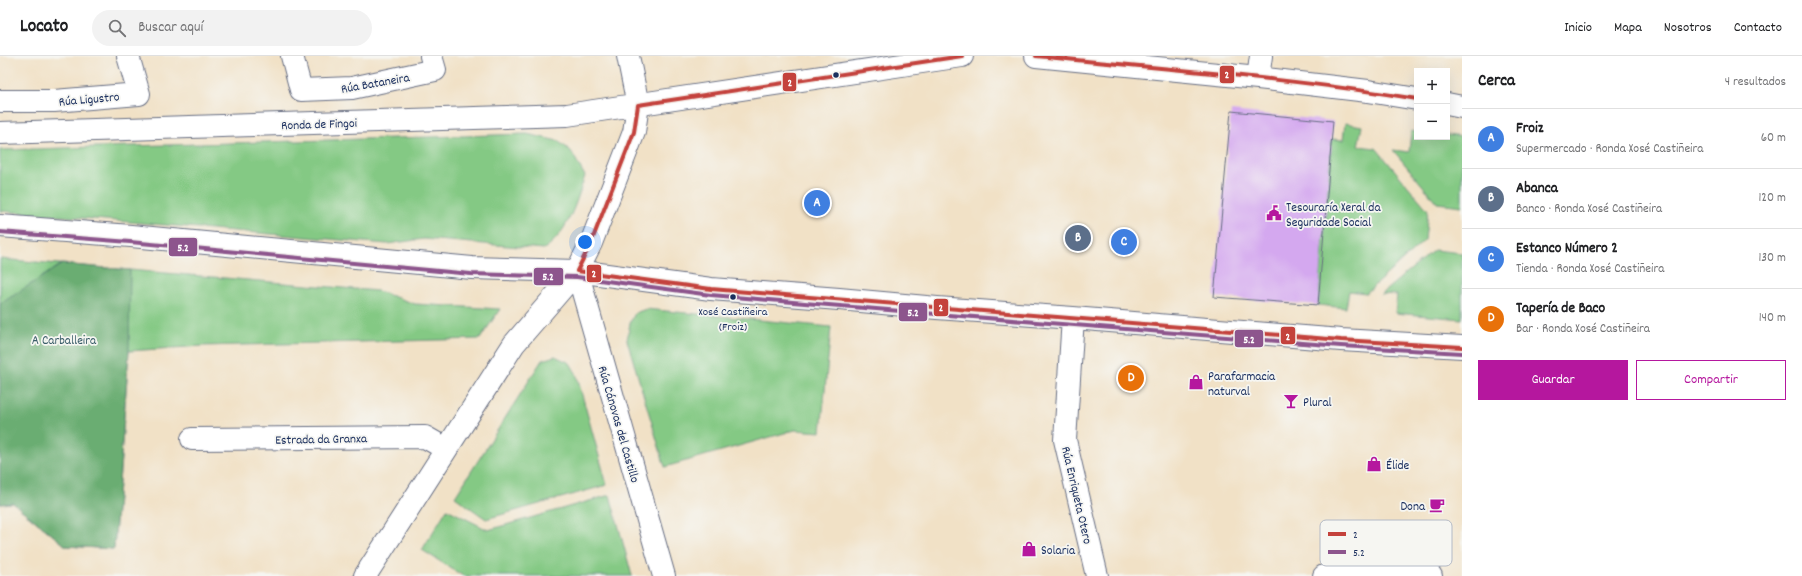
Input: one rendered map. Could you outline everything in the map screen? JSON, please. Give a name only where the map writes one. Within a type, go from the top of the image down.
[{"type":"street","name":"Rúa Ligustro","points":[[0,101],[54,101],[139,94],[128,56]]},
{"type":"street","name":"Rúa Bataneira","points":[[292,56],[301,90],[352,88],[435,70],[431,56]]},
{"type":"street","points":[[365,576],[514,344],[577,271],[591,243],[634,132],[638,105],[628,56]]},
{"type":"street","name":"Ronda de Fingoi","points":[[0,133],[567,115],[962,56]]},
{"type":"street","points":[[1036,56],[1258,78],[1368,91],[1414,99]]},
{"type":"street","points":[[1258,78],[1261,56]]},
{"type":"street","points":[[1450,105],[1462,107]]},
{"type":"street","points":[[0,226],[131,236],[472,268],[577,271],[711,289],[937,308],[1341,340],[1462,347]]},
{"type":"street","name":"Rúa Cánovas del Castillo","points":[[577,271],[664,576]]},
{"type":"street","name":"Rúa Enriqueta Otero","points":[[1074,318],[1065,440],[1096,576]]},
{"type":"street","name":"Estrada da Granxa","points":[[192,439],[425,437],[446,449]]},
{"type":"street","points":[[1324,576],[1342,572],[1408,573],[1431,576]]},
{"type":"green space","points":[[1345,123],[1362,126],[1358,146],[1376,148],[1428,210],[1425,240],[1366,293],[1349,291],[1346,308],[1318,305],[1332,139],[1343,140]]},
{"type":"green space","points":[[1411,131],[1414,132],[1414,140],[1450,140],[1450,135],[1462,137],[1462,206],[1437,203],[1393,150],[1409,152]]},
{"type":"green space","points":[[527,134],[558,141],[571,151],[585,176],[570,217],[565,226],[559,235],[544,249],[424,239],[387,244],[0,211],[0,150]]},
{"type":"green space","points":[[1434,250],[1462,253],[1462,319],[1395,313],[1397,295],[1381,294]]},
{"type":"green space","name":"A Carballeira","points":[[0,259],[378,291],[415,304],[500,309],[480,339],[203,346],[129,351],[114,549],[66,546],[13,503],[0,504]]},
{"type":"green space","name":"A Carballeira","points":[[62,264],[130,270],[129,351],[114,549],[66,546],[13,503],[0,504],[0,304]]},
{"type":"green space","points":[[646,309],[831,327],[821,432],[795,430],[665,467],[627,340],[630,323],[635,313]]},
{"type":"green space","points":[[555,356],[570,363],[576,373],[607,485],[486,519],[455,497],[542,360]]},
{"type":"green space","points":[[610,495],[632,576],[463,576],[422,550],[447,509],[488,530]]},
{"type":"building","name":"Tesouraría Xeral da Seguridade Social","points":[[1231,111],[1333,121],[1318,305],[1214,297]]},
{"type":"transit line","name":"2","points":[[962,56],[638,105],[634,132],[591,243],[577,271],[711,289],[1341,340],[1462,347]]},
{"type":"transit line","name":"2","points":[[1036,56],[1227,74],[1322,85],[1414,99]]},
{"type":"transit line","name":"5.2","points":[[0,232],[130,242],[471,274],[577,277],[711,295],[936,314],[1341,346],[1462,353]]},
{"type":"place","name":"Froiz","points":[[817,203]]},
{"type":"place","name":"Tesouraría Xeral da Seguridade Social","points":[[1274,213]]},
{"type":"place","name":"Abanca","points":[[1078,238]]},
{"type":"place","name":"Estanco Número 2","points":[[1124,242]]},
{"type":"place","name":"Xosé Castiñeira (Froiz)","points":[[733,297]]},
{"type":"place","name":"Tapería de Baco","points":[[1131,378]]},
{"type":"place","name":"Parafarmacia naturval","points":[[1196,382]]},
{"type":"place","name":"Plural","points":[[1291,401]]},
{"type":"place","name":"Élide","points":[[1374,464]]},
{"type":"place","name":"Dona","points":[[1437,505]]},
{"type":"place","name":"Solaria","points":[[1029,549]]}]
